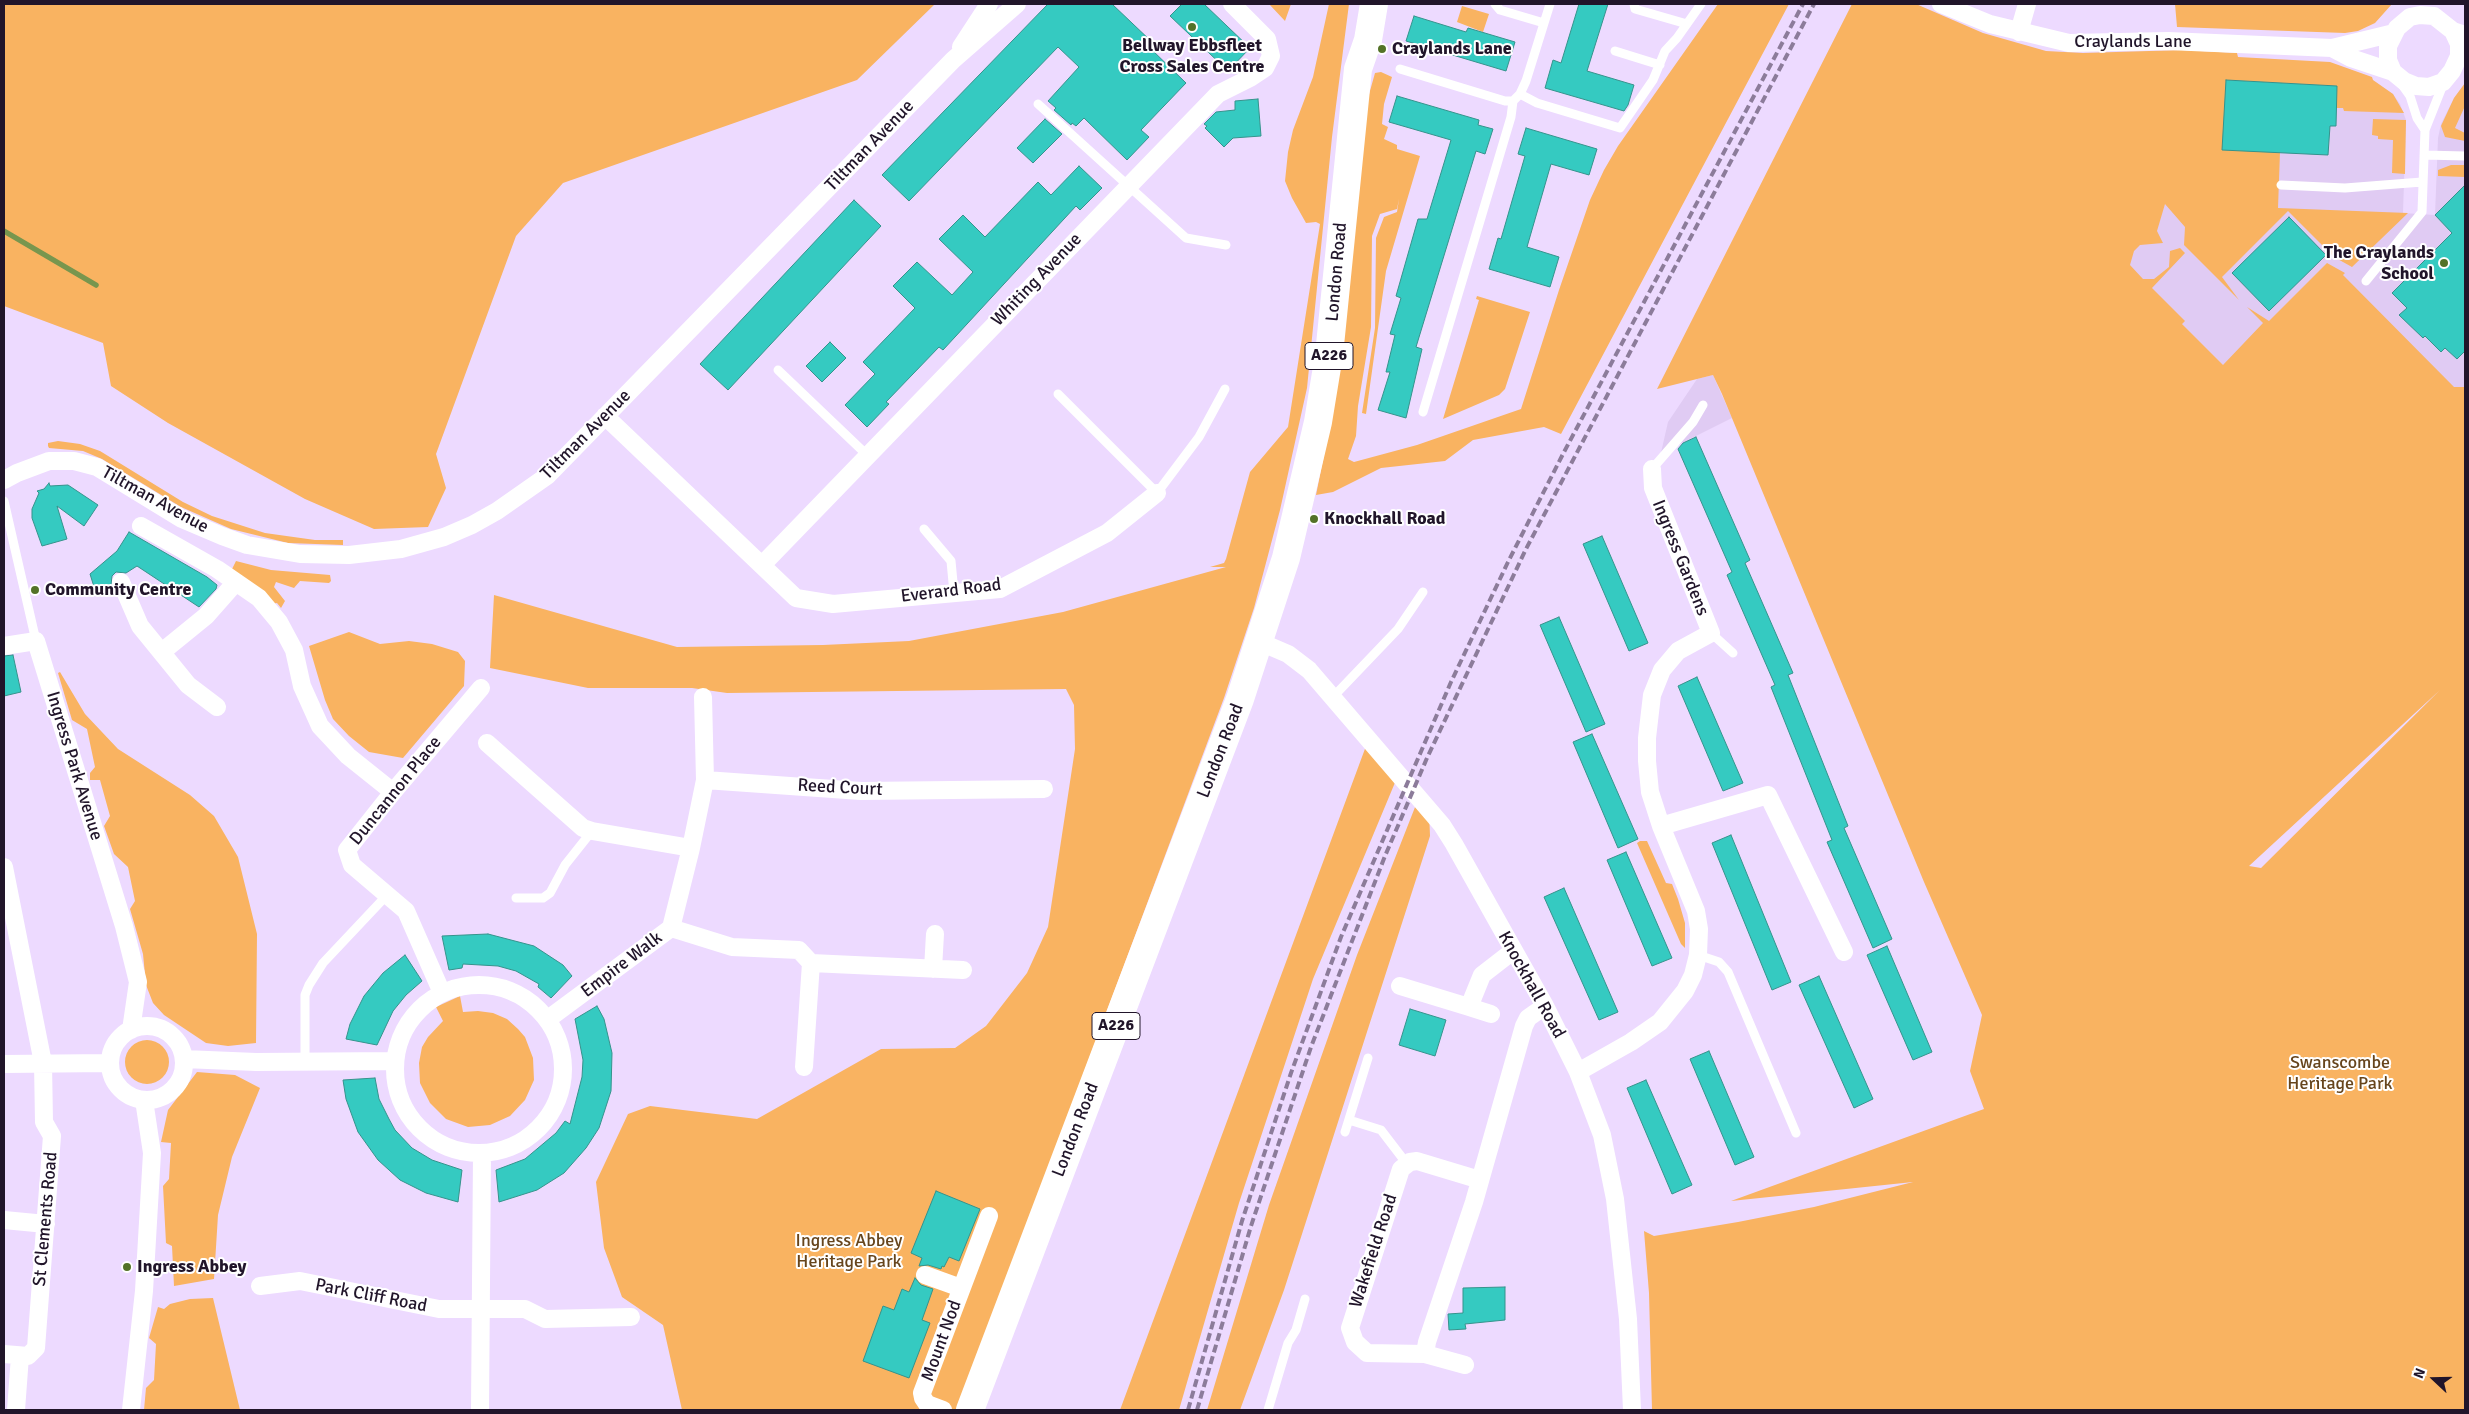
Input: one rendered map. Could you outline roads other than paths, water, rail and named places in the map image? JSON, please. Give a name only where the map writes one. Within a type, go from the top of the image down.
[{"type":"main road","name":"London Road","points":[[970,1410],[1219,756],[1260,642],[1286,558],[1318,422],[1329,355],[1359,63],[1356,36],[1361,4]]},
{"type":"main road","name":"London Road","points":[[1359,63],[1368,40],[1374,4]]},
{"type":"street","name":"Tiltman Avenue","points":[[953,60],[989,4]]},
{"type":"street","name":"Tiltman Avenue","points":[[4,480],[17,473],[49,462],[74,461],[97,467],[182,519],[247,545],[300,554],[349,555],[401,549],[444,537],[472,525],[498,511],[547,476],[953,60],[1017,4]]},
{"type":"street","name":"Whiting Avenue","points":[[762,564],[1218,94],[1265,68],[1270,56],[1268,39],[1232,4]]},
{"type":"street","name":"Craylands Lane","points":[[1941,4],[1990,24],[2053,40],[2078,43],[2168,41],[2332,48],[2396,29],[2410,17],[2420,15],[2434,16],[2454,30]]},
{"type":"street","points":[[2019,32],[2027,4]]},
{"type":"street","points":[[2393,72],[2387,54],[2396,29],[2410,4]]},
{"type":"street","points":[[2435,4],[2454,30],[2460,50],[2454,72]]},
{"type":"street","name":"Craylands Lane","points":[[2332,48],[2351,58],[2393,72],[2404,81],[2423,87],[2433,86],[2454,72]]},
{"type":"street","name":"Everard Road","points":[[606,416],[796,598],[833,604],[1000,589],[1107,533],[1158,493]]},
{"type":"street","name":"Ingress Gardens","points":[[1578,1072],[1631,1042],[1660,1022],[1685,991],[1693,975],[1698,955],[1699,930],[1696,911],[1661,826],[1650,792],[1647,761],[1648,722],[1652,695],[1660,674],[1675,654],[1711,633],[1653,488],[1652,469]]},
{"type":"street","points":[[141,526],[236,582],[259,598],[279,622],[294,650],[302,686],[320,726],[348,756],[393,792]]},
{"type":"street","points":[[121,582],[140,626],[188,685],[217,707]]},
{"type":"street","points":[[163,652],[206,616],[236,582]]},
{"type":"street","points":[[4,646],[36,641]]},
{"type":"street","name":"Ingress Park Avenue","points":[[36,641],[124,926],[138,982],[130,1030],[116,1044],[110,1063]]},
{"type":"street","name":"Knockhall Road","points":[[1260,642],[1274,646],[1299,661],[1378,748],[1442,826],[1545,1006],[1578,1072],[1604,1142],[1615,1198],[1628,1319],[1632,1410]]},
{"type":"street","name":"Duncannon Place","points":[[442,993],[410,918],[404,909],[388,894],[352,865],[347,850],[393,792],[481,688]]},
{"type":"street","points":[[671,928],[691,848],[705,780],[702,698]]},
{"type":"street","points":[[487,742],[577,823],[592,831],[691,848]]},
{"type":"street","name":"Reed Court","points":[[705,780],[861,790],[1044,789]]},
{"type":"street","points":[[1661,826],[1768,795],[1844,952]]},
{"type":"street","name":"St Clements Road","points":[[5,875],[43,1063],[44,1122],[52,1136],[36,1348],[28,1356],[12,1355]]},
{"type":"street","name":"Empire Walk","points":[[548,1019],[671,928],[732,947],[799,950],[811,964]]},
{"type":"street","points":[[933,969],[935,934]]},
{"type":"street","points":[[1469,1007],[1482,975],[1513,951]]},
{"type":"street","points":[[804,1067],[811,964],[963,970]]},
{"type":"street","points":[[472,984],[501,987],[528,999],[548,1019],[560,1043],[564,1068],[560,1094],[548,1118],[530,1136],[507,1149],[482,1154],[456,1150],[433,1140],[414,1122],[401,1100],[396,1076],[396,1061],[404,1032],[414,1016],[428,1002],[442,993],[472,984]]},
{"type":"street","points":[[1400,986],[1491,1014]]},
{"type":"street","points":[[1425,1354],[1427,1342],[1480,1180],[1524,1026],[1528,1018],[1545,1006]]},
{"type":"street","points":[[4,1064],[110,1063],[112,1074],[120,1088],[133,1098],[144,1100],[165,1096],[180,1080],[184,1059],[181,1048],[165,1030],[142,1026],[130,1030]]},
{"type":"street","points":[[184,1059],[305,1062],[396,1061]]},
{"type":"street","points":[[131,1410],[144,1292],[151,1162],[144,1100]]},
{"type":"street","points":[[480,1410],[482,1154]]},
{"type":"street","points":[[1407,1164],[1421,1162],[1480,1180]]},
{"type":"street","name":"Wakefield Road","points":[[1407,1164],[1399,1173],[1350,1330],[1358,1347],[1367,1353],[1425,1354],[1465,1365]]},
{"type":"street","name":"Mount Nod","points":[[943,1410],[927,1404],[922,1392],[989,1216]]},
{"type":"street","points":[[4,1220],[46,1224]]},
{"type":"street","name":"Mount Nod","points":[[925,1276],[961,1288]]},
{"type":"street","name":"Park Cliff Road","points":[[260,1286],[300,1281],[439,1310],[525,1309],[545,1319],[631,1317]]},
{"type":"street","points":[[12,1355],[16,1410]]},
{"type":"lane","points":[[1495,4],[1500,10],[1544,24]]},
{"type":"lane","points":[[1423,412],[1516,98],[1550,4]]},
{"type":"lane","points":[[1634,4],[1635,8],[1687,24]]},
{"type":"lane","points":[[1400,69],[1505,101],[1516,98],[1620,128],[1653,80],[1664,51],[1701,4]]},
{"type":"lane","points":[[1616,51],[1660,65]]},
{"type":"lane","points":[[2393,72],[2410,96],[2418,118],[2425,130]]},
{"type":"lane","points":[[2366,281],[2422,212],[2425,130],[2454,72]]},
{"type":"lane","points":[[1038,104],[1186,238],[1226,245]]},
{"type":"lane","points":[[2424,155],[2465,156]]},
{"type":"lane","points":[[2282,185],[2345,188],[2422,182]]},
{"type":"lane","points":[[778,370],[867,455]]},
{"type":"lane","points":[[1058,394],[1158,493],[1199,437],[1225,389]]},
{"type":"lane","points":[[1652,469],[1693,422],[1703,405]]},
{"type":"lane","name":"Ingress Park Avenue","points":[[4,501],[36,641]]},
{"type":"lane","points":[[924,529],[951,561],[954,593]]},
{"type":"lane","points":[[1333,697],[1398,629],[1422,592]]},
{"type":"lane","points":[[1711,633],[1733,653]]},
{"type":"lane","points":[[516,898],[542,898],[550,893],[565,865],[592,831]]},
{"type":"lane","points":[[305,1062],[305,995],[309,985],[324,963],[388,894]]},
{"type":"lane","points":[[1698,955],[1719,962],[1728,972],[1796,1133]]},
{"type":"lane","points":[[1345,1132],[1368,1058]]},
{"type":"lane","points":[[1349,1120],[1381,1130],[1407,1164]]},
{"type":"lane","points":[[1268,1410],[1288,1343],[1295,1334],[1305,1299]]},
{"type":"waterway","points":[[4,231],[96,285]]},
{"type":"railway","points":[[1188,1410],[1242,1221],[1291,1073],[1341,937],[1451,682],[1508,562],[1564,452],[1803,4]]},
{"type":"railway","points":[[1197,1410],[1251,1226],[1311,1047],[1385,856],[1427,758],[1526,549],[1814,4]]},
{"type":"place","name":"Bellway Ebbsfleet Cross Sales Centre","points":[[1192,27]]},
{"type":"place","name":"Craylands Lane","points":[[1382,49]]},
{"type":"place","name":"The Craylands School","points":[[2444,263]]},
{"type":"place","name":"Knockhall Road","points":[[1314,519]]},
{"type":"place","name":"Community Centre","points":[[35,590]]},
{"type":"place","name":"Ingress Abbey","points":[[127,1267]]},
{"type":"park label","name":"Swanscombe Heritage Park","points":[[2340,1073]]},
{"type":"park label","name":"Ingress Abbey Heritage Park","points":[[849,1251]]}]
